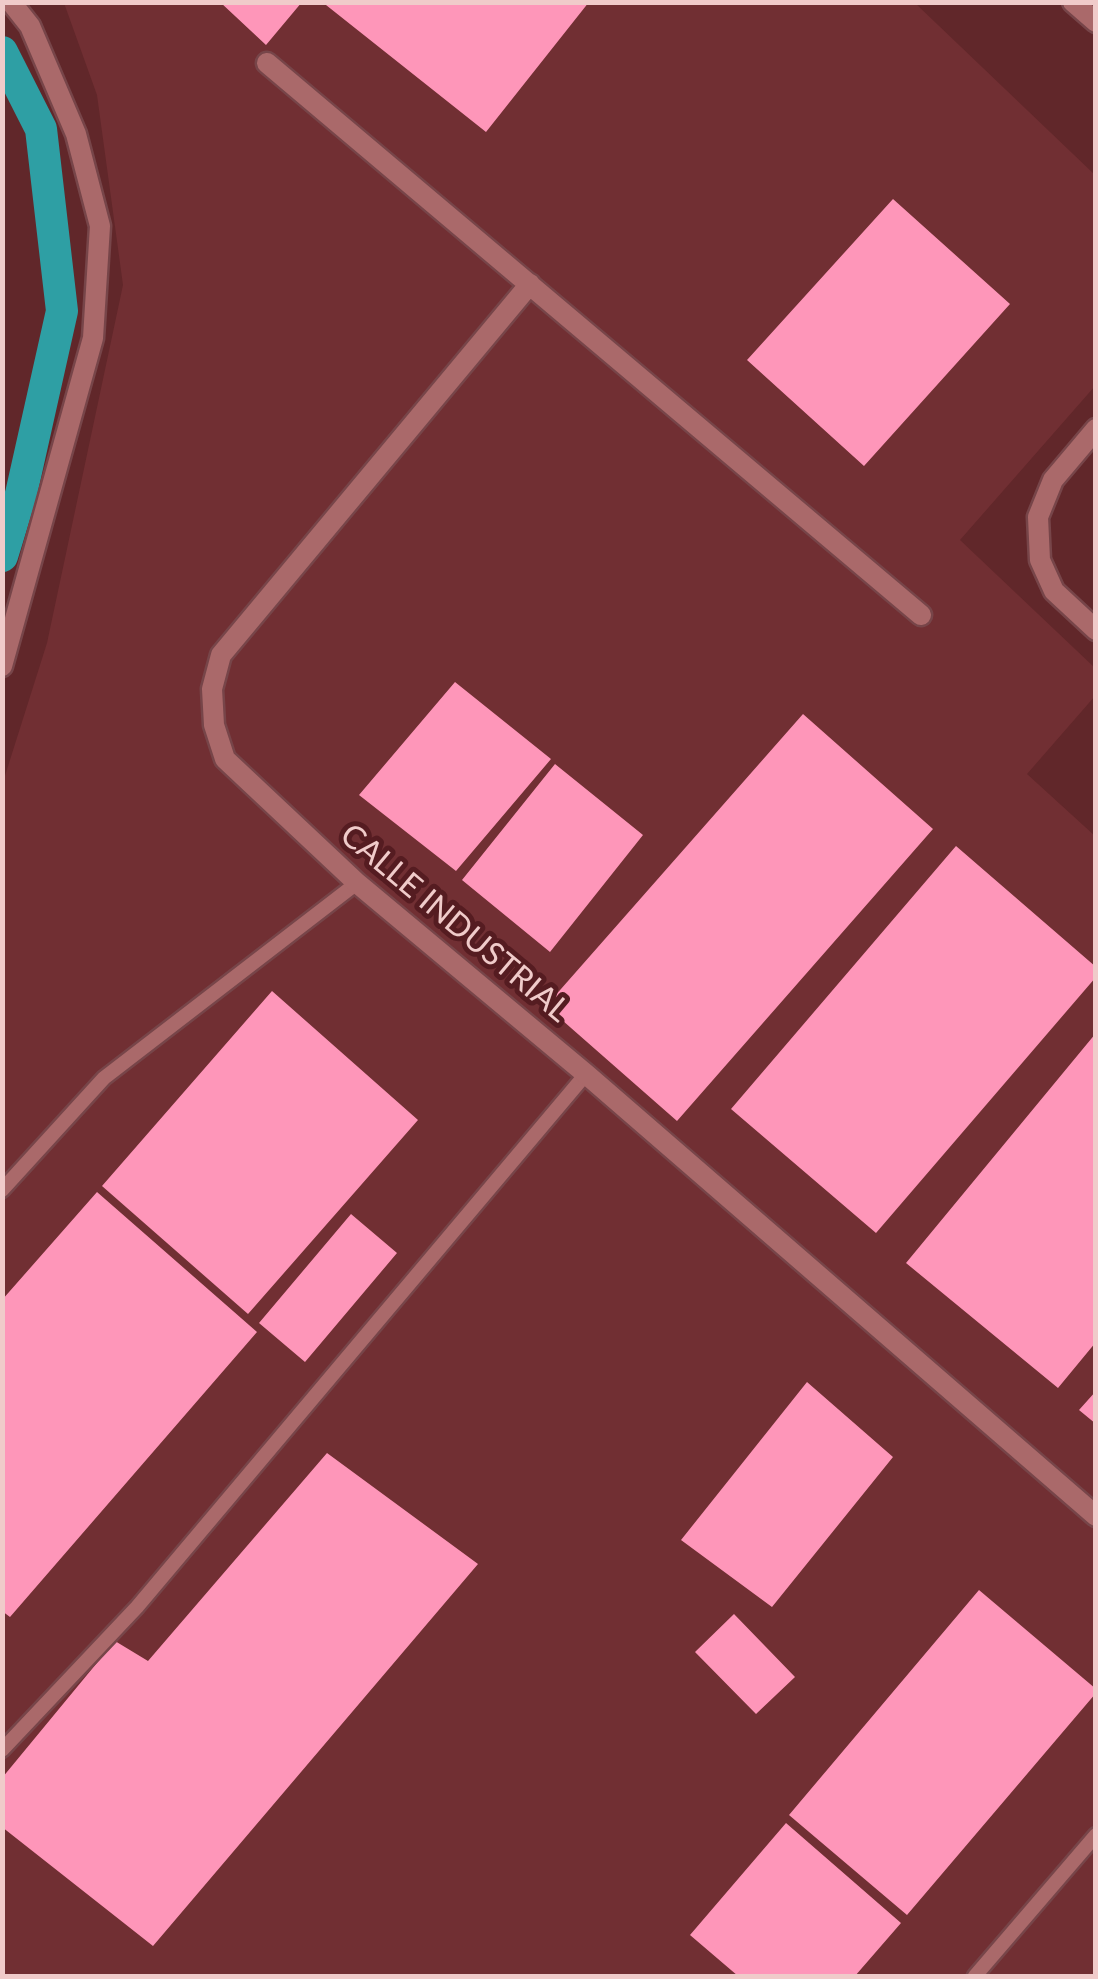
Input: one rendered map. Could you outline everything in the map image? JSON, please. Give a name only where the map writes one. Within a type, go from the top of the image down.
[{"type":"street","points":[[2,666],[93,338],[100,226],[76,134],[30,26],[11,2]]},
{"type":"street","points":[[1074,2],[1096,22]]},
{"type":"street","points":[[267,63],[921,615]]},
{"type":"street","name":"CALLE INDUSTRIAL","points":[[530,284],[221,655],[212,689],[214,725],[225,758],[358,884],[586,1074],[1096,1516]]},
{"type":"street","points":[[1096,430],[1053,480],[1038,517],[1040,560],[1054,591],[1096,630]]},
{"type":"lane","points":[[2,1190],[104,1078],[358,884]]},
{"type":"lane","points":[[2,1750],[137,1606],[586,1074]]},
{"type":"lane","points":[[975,1976],[1096,1834]]},
{"type":"shaded area","points":[[64,3],[915,3],[1095,175],[1095,386],[960,540],[1095,668],[1095,696],[1027,774],[1095,836],[1095,1976],[3,1976],[3,782],[47,643],[123,285],[97,95]]},
{"type":"building","points":[[220,2],[302,2],[266,45]]},
{"type":"building","points":[[589,2],[486,132],[326,5]]},
{"type":"building","points":[[893,199],[1010,304],[864,466],[747,360]]},
{"type":"building","points":[[455,682],[551,759],[456,871],[359,795]]},
{"type":"building","points":[[803,714],[933,829],[677,1121],[546,1006]]},
{"type":"building","points":[[555,764],[643,835],[550,952],[462,880]]},
{"type":"building","points":[[956,846],[1096,967],[1096,977],[876,1233],[731,1109]]},
{"type":"building","points":[[272,991],[418,1120],[248,1314],[102,1186]]},
{"type":"building","points":[[1096,1033],[1096,1342],[1058,1388],[906,1263]]},
{"type":"building","points":[[97,1192],[257,1332],[10,1617],[2,1611],[2,1300]]},
{"type":"building","points":[[351,1214],[397,1253],[305,1362],[259,1323]]},
{"type":"building","points":[[807,1382],[893,1457],[772,1607],[681,1540]]},
{"type":"building","points":[[1096,1391],[1096,1424],[1079,1410]]},
{"type":"building","points":[[327,1453],[478,1564],[153,1946],[2,1827],[2,1778],[115,1641],[148,1661]]},
{"type":"building","points":[[979,1590],[1096,1689],[1096,1693],[907,1915],[789,1815]]},
{"type":"building","points":[[734,1614],[795,1677],[756,1714],[695,1652]]},
{"type":"building","points":[[786,1823],[901,1923],[855,1976],[738,1976],[690,1935]]},
{"type":"waterway","points":[[2,52],[41,129],[62,311],[21,494],[2,556]]}]
